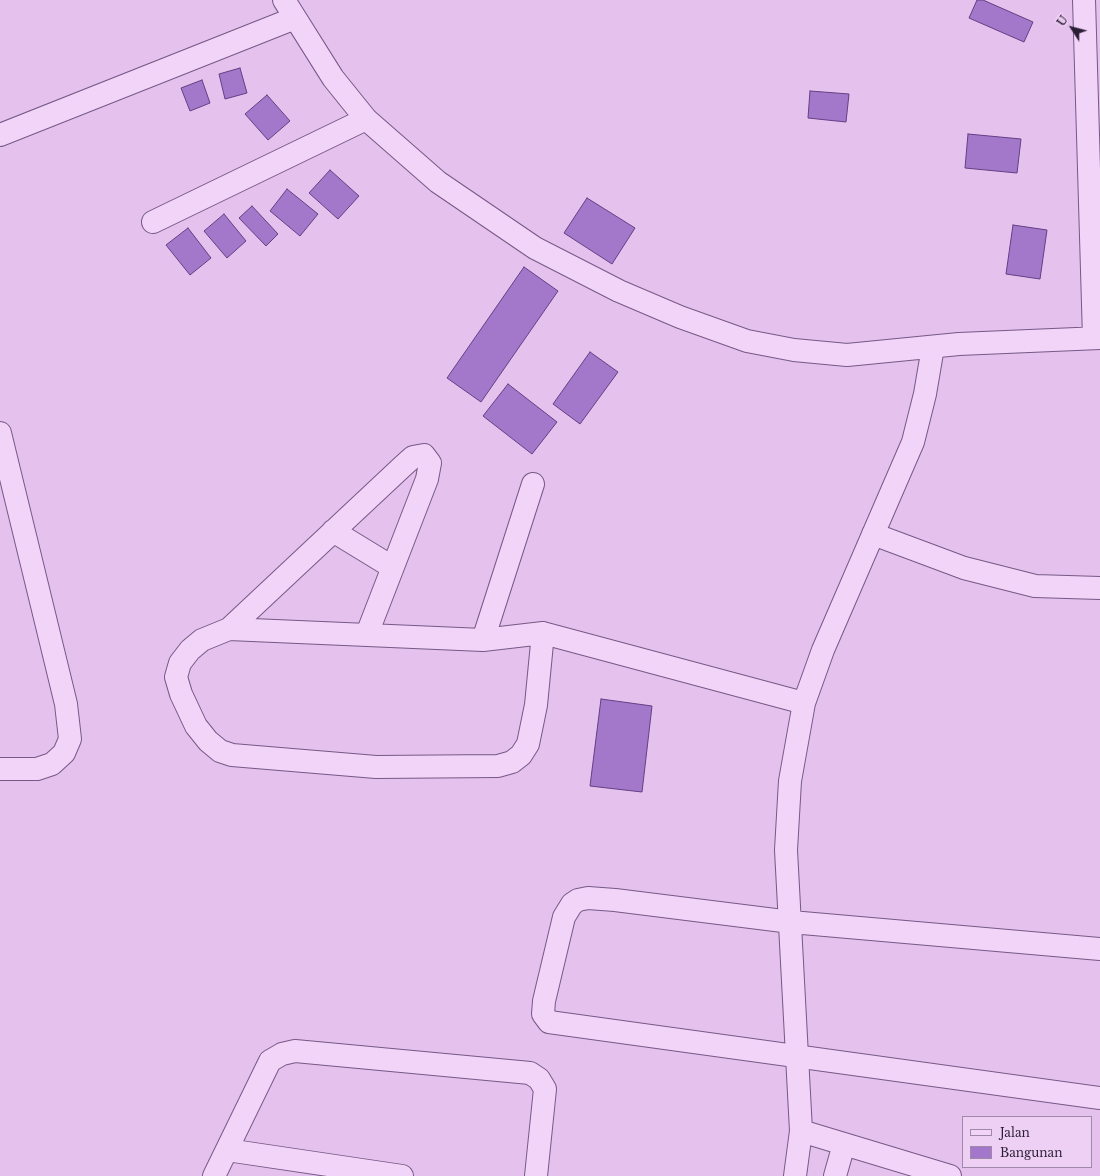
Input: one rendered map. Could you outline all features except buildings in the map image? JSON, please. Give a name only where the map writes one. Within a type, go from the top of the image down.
[{"type":"street","points":[[0,135],[289,9],[334,78],[366,119],[396,148],[438,182],[482,214],[535,248],[619,291],[680,317],[747,341],[794,350],[847,355],[959,344],[1097,338],[1084,0]]},
{"type":"street","points":[[153,222],[366,119]]},
{"type":"street","points":[[795,1176],[801,1131],[786,850],[790,789],[804,703],[823,650],[913,442],[925,394],[933,347]]},
{"type":"street","points":[[0,433],[66,704],[70,739],[64,753],[52,764],[37,768],[0,769]]},
{"type":"street","points":[[367,634],[427,479],[430,463],[424,455],[418,455],[403,466],[229,629],[202,640],[190,650],[180,663],[176,676],[181,694],[196,726],[208,741],[220,751],[232,755],[376,767],[498,766],[512,762],[521,755],[528,744],[536,706],[543,633]]},
{"type":"street","points":[[483,640],[533,484]]},
{"type":"street","points":[[333,531],[392,567]]},
{"type":"street","points":[[873,534],[964,568],[1036,586],[1100,588]]},
{"type":"street","points":[[229,629],[483,640],[543,633],[804,703]]},
{"type":"street","points":[[1100,949],[790,922],[588,898],[578,900],[567,909],[544,1001],[543,1014],[549,1022],[1100,1098]]},
{"type":"street","points":[[214,1176],[270,1061],[282,1054],[295,1052],[530,1073],[539,1079],[544,1089],[536,1176]]},
{"type":"street","points":[[801,1131],[949,1176]]},
{"type":"street","points":[[835,1176],[844,1144]]},
{"type":"street","points":[[226,1150],[402,1176]]}]
